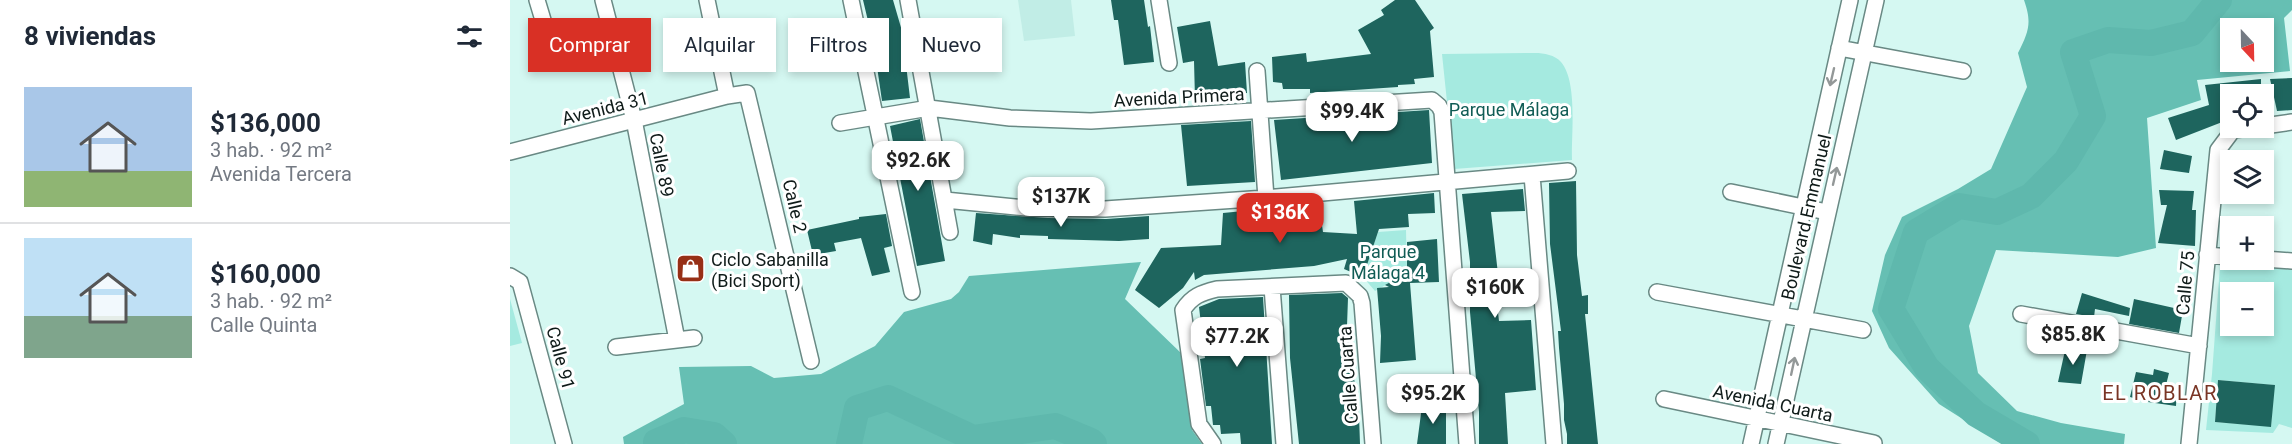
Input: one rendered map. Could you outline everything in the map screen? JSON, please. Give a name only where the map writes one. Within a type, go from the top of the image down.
[{"type":"street","points":[[537,0],[542,18]]},
{"type":"street","name":"Calle 89","points":[[603,0],[634,120],[676,340]]},
{"type":"street","points":[[707,0],[727,96]]},
{"type":"street","points":[[851,0],[912,292]]},
{"type":"street","points":[[908,0],[951,232]]},
{"type":"street","points":[[1159,0],[1168,63]]},
{"type":"street","name":"Boulevard Emmanuel","points":[[1751,444],[1850,0]]},
{"type":"street","name":"Boulevard Emmanuel","points":[[1776,444],[1876,0]]},
{"type":"street","points":[[1839,48],[1963,71]]},
{"type":"street","points":[[1257,71],[1266,198]]},
{"type":"street","name":"Avenida 31","points":[[510,152],[727,96],[744,92],[748,95]]},
{"type":"street","name":"Calle 2","points":[[748,95],[811,361]]},
{"type":"street","name":"Avenida Primera","points":[[840,123],[929,108],[1010,118],[1091,122],[1432,100],[1442,112],[1447,182]]},
{"type":"street","points":[[2274,125],[2292,122]]},
{"type":"street","name":"Calle 75","points":[[2189,444],[2218,150],[2227,138]]},
{"type":"street","points":[[945,200],[1026,208],[1105,209],[1266,198],[1568,171]]},
{"type":"street","points":[[1532,175],[1554,444]]},
{"type":"street","points":[[1447,182],[1467,444]]},
{"type":"street","points":[[1731,192],[1827,212]]},
{"type":"street","points":[[2207,255],[2220,256]]},
{"type":"street","points":[[2274,260],[2292,261]]},
{"type":"street","name":"Calle 91","points":[[515,279],[564,444]]},
{"type":"street","name":"Calle Cuarta","points":[[1272,287],[1346,283],[1360,296],[1373,444]]},
{"type":"street","points":[[1213,444],[1198,424],[1183,310],[1189,300],[1198,294],[1217,290],[1272,287],[1284,444]]},
{"type":"street","points":[[1657,292],[1863,330]]},
{"type":"street","points":[[2021,314],[2199,346]]},
{"type":"street","points":[[616,347],[694,338]]},
{"type":"street","name":"Avenida Cuarta","points":[[1664,399],[1874,443]]},
{"type":"shaded area","points":[[1018,0],[1071,0],[1075,36],[1024,41]]},
{"type":"green space","points":[[2024,0],[2292,0],[2292,10],[2284,18],[2290,71],[2197,80],[2201,100],[2147,118],[2156,248],[2118,257],[1996,250],[1969,326],[1978,373],[2017,411],[2061,423],[2125,434],[2124,444],[2002,444],[1939,404],[1889,348],[1872,311],[1885,255],[1902,217],[1958,189],[1991,169],[2027,87],[2018,53],[2025,39],[2028,15]]},
{"type":"green space","name":"Parque Málaga","points":[[1442,54],[1546,54],[1561,62],[1570,82],[1572,160],[1454,169]]},
{"type":"green space","name":"Parque Málaga 4","points":[[1406,230],[1407,273],[1375,291],[1363,277],[1378,232]]},
{"type":"green space","points":[[1141,262],[1125,299],[1182,354],[1192,430],[1202,444],[624,444],[623,437],[684,404],[679,367],[751,366],[774,378],[821,374],[875,346],[904,312],[951,299],[959,292],[969,276]]},
{"type":"green space","points":[[2220,266],[2220,270],[2292,268],[2292,428],[2279,424],[2273,433],[2206,430]],"holes":[[[2218,380],[2274,385],[2271,426],[2215,422]]]},
{"type":"green space","points":[[510,299],[522,343],[510,346]]},
{"type":"building","points":[[863,0],[893,0],[901,28],[901,72],[907,72],[910,98],[882,101],[878,72],[889,72],[889,18],[867,18]]},
{"type":"building","points":[[1111,0],[1144,0],[1154,62],[1124,65],[1118,20],[1114,20]]},
{"type":"building","points":[[1395,0],[1415,0],[1434,28],[1430,31],[1434,77],[1414,79],[1415,84],[1398,85],[1398,87],[1310,93],[1310,89],[1283,89],[1282,83],[1273,82],[1272,57],[1306,53],[1307,62],[1371,54],[1358,30],[1384,15],[1381,10]]},
{"type":"building","points":[[1210,21],[1218,66],[1245,62],[1247,93],[1195,99],[1194,61],[1183,63],[1177,27]]},
{"type":"building","points":[[2292,78],[2292,110],[2277,111],[2274,84],[2271,84],[2270,79]]},
{"type":"building","points":[[2261,79],[2261,84],[2220,84],[2220,123],[2176,140],[2168,118],[2209,105],[2205,85]]},
{"type":"building","points":[[1429,110],[1432,163],[1281,180],[1274,120]]},
{"type":"building","points":[[920,119],[945,261],[917,266],[890,126]]},
{"type":"building","points":[[1251,121],[1255,182],[1187,186],[1181,125]]},
{"type":"building","points":[[2164,150],[2192,156],[2189,173],[2160,169]]},
{"type":"building","points":[[1576,181],[1577,255],[1582,296],[1588,295],[1588,314],[1585,314],[1598,444],[1567,444],[1564,420],[1558,331],[1561,331],[1550,244],[1549,183]]},
{"type":"building","points":[[1523,189],[1525,211],[1491,212],[1498,274],[1495,287],[1499,321],[1531,320],[1536,390],[1505,393],[1508,444],[1479,444],[1479,412],[1470,312],[1470,262],[1462,194]]},
{"type":"building","points":[[2159,190],[2194,191],[2192,210],[2196,210],[2195,246],[2158,243],[2167,205],[2161,205]]},
{"type":"building","points":[[1434,193],[1435,213],[1408,214],[1409,227],[1379,229],[1363,277],[1344,269],[1347,259],[1314,266],[1204,275],[1195,280],[1194,272],[1183,288],[1159,308],[1135,290],[1161,248],[1221,245],[1223,213],[1264,209],[1267,232],[1285,229],[1283,208],[1319,205],[1323,232],[1357,234],[1354,201]]},
{"type":"building","points":[[976,213],[1048,218],[1106,219],[1149,216],[1149,239],[1119,241],[1048,239],[1048,236],[1020,235],[1020,238],[993,234],[992,245],[973,241]]},
{"type":"building","points":[[886,214],[892,246],[884,248],[890,272],[872,276],[861,238],[834,243],[836,251],[813,255],[807,230],[859,219],[859,217]]},
{"type":"building","points":[[1437,239],[1439,282],[1410,283],[1416,360],[1380,363],[1381,336],[1377,288],[1389,287],[1385,285],[1407,273],[1407,242]]},
{"type":"building","points":[[1342,293],[1348,298],[1347,326],[1359,415],[1360,444],[1299,444],[1290,358],[1289,295]]},
{"type":"building","points":[[2082,293],[2130,308],[2129,316],[2095,309],[2094,317],[2076,314]]},
{"type":"building","points":[[1263,297],[1272,444],[1241,444],[1240,433],[1221,434],[1220,425],[1213,425],[1211,406],[1206,406],[1200,359],[1205,358],[1199,307],[1219,299]]},
{"type":"building","points":[[2134,299],[2183,310],[2179,333],[2129,324]]},
{"type":"building","points":[[2066,346],[2087,350],[2081,384],[2058,382]]},
{"type":"building","points":[[2154,369],[2169,373],[2166,385],[2177,387],[2176,406],[2130,397],[2136,372],[2153,375]]},
{"type":"building","points":[[2218,380],[2275,385],[2271,427],[2215,422]]},
{"type":"building","points":[[1446,405],[1446,444],[1417,444],[1422,406]]},
{"type":"waterway","points":[[2027,444],[1976,414],[1927,368],[1891,309],[1916,232],[1959,206],[1997,212],[2031,196],[2066,161],[2093,116],[2073,52],[2108,40],[2151,43],[2192,33],[2219,0]]},
{"type":"waterway","points":[[849,444],[857,408],[888,398],[973,438],[1055,426],[1094,444]]},
{"type":"waterway","points":[[657,444],[656,442],[684,430],[714,435],[724,444]]},
{"type":"place","name":"Ciclo Sabanilla (Bici Sport)","points":[[690,269]]},
{"type":"district","name":"EL ROBLAR","points":[[2160,393]]}]
